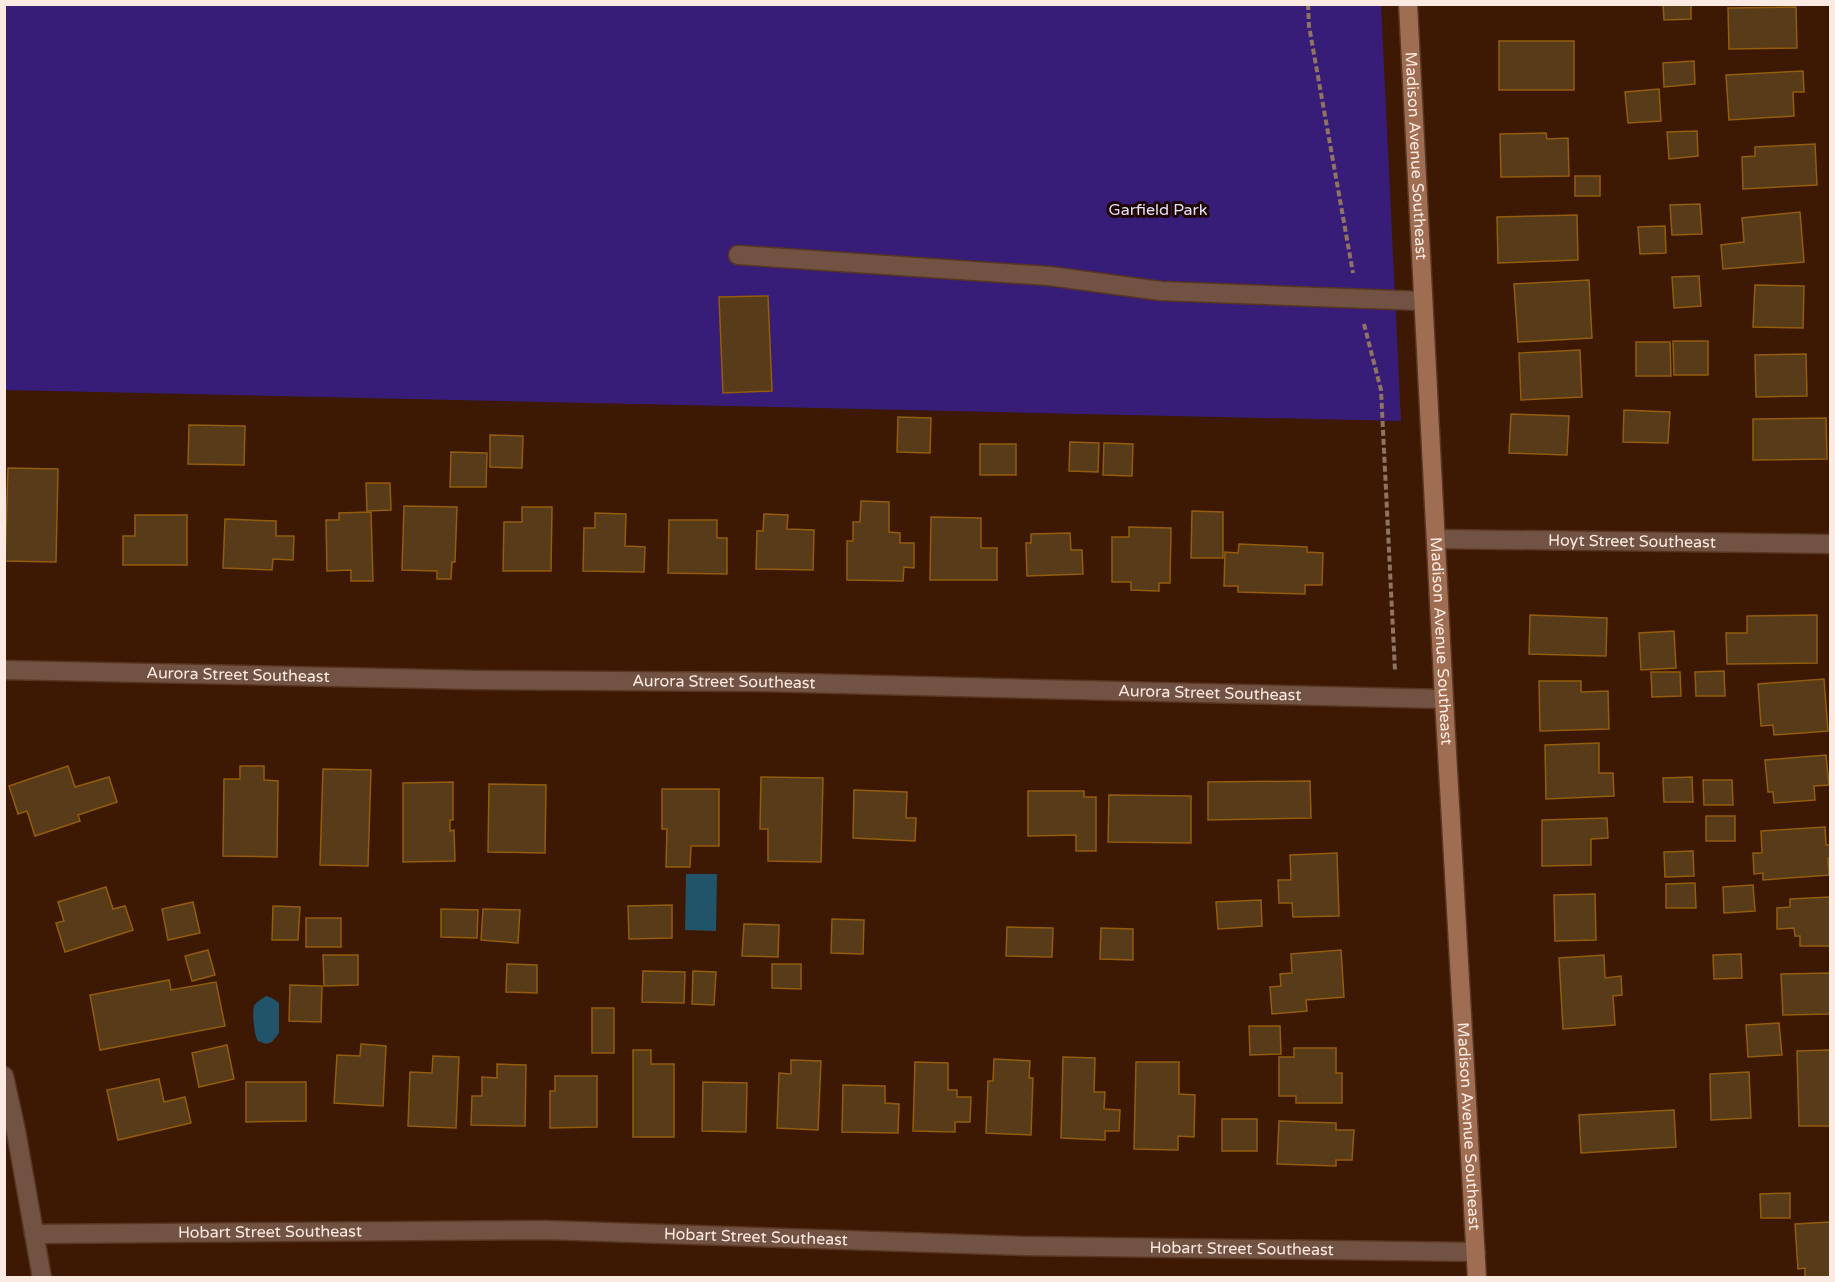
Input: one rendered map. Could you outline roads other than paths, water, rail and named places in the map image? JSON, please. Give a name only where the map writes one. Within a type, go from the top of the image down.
[{"type":"street","name":"Madison Avenue Southeast","points":[[1408,4],[1477,1278]]},
{"type":"street","points":[[738,255],[1049,276],[1161,291],[1423,301]]},
{"type":"street","name":"Hoyt Street Southeast","points":[[1436,539],[1830,544]]},
{"type":"street","name":"Aurora Street Southeast","points":[[4,670],[477,680],[747,682],[1444,699]]},
{"type":"street","points":[[4,1076],[42,1278]]},
{"type":"street","name":"Hobart Street Southeast","points":[[34,1234],[545,1230],[1023,1246],[1476,1252]]},
{"type":"water","points":[[686,874],[717,874],[716,931],[685,930]]},
{"type":"water","points":[[266,996],[279,1003],[279,1033],[272,1042],[266,1044],[258,1041],[253,1014],[254,1006]]},
{"type":"park label","name":"Garfield Park","points":[[1158,210]]}]
